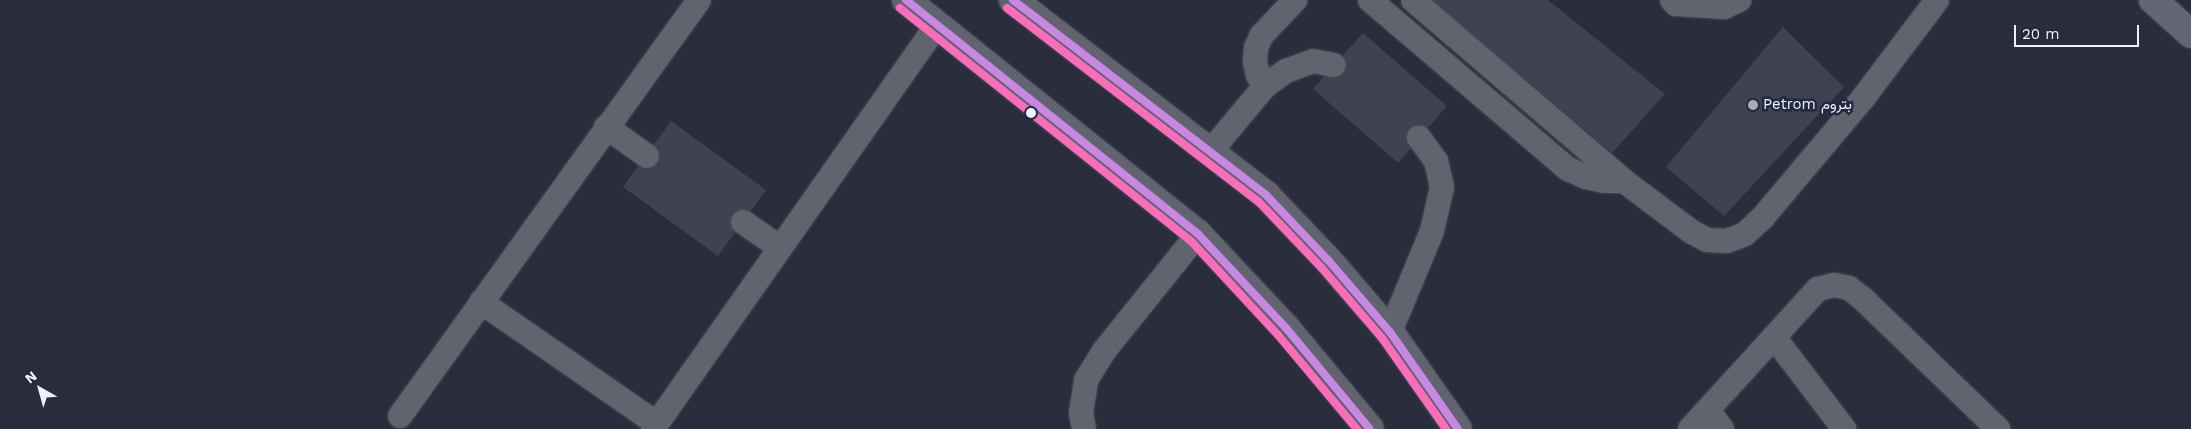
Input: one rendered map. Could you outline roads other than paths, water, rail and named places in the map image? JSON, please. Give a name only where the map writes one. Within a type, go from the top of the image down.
[{"type":"highway","points":[[2153,0],[2191,34]]},
{"type":"main road","points":[[906,0],[1198,234],[1286,328],[1370,429]]},
{"type":"main road","points":[[1013,0],[1266,195],[1328,260],[1390,332],[1458,429]]},
{"type":"lane","points":[[400,416],[699,0]]},
{"type":"lane","points":[[1265,86],[1258,75],[1255,62],[1256,48],[1261,36],[1295,0]]},
{"type":"lane","points":[[1370,0],[1568,169],[1596,179],[1624,181]]},
{"type":"lane","points":[[1413,0],[1624,181],[1692,232],[1707,240],[1727,242],[1745,234],[1763,217],[1864,97],[1937,0]]},
{"type":"lane","points":[[1672,0],[1676,4],[1724,7],[1738,0]]},
{"type":"lane","points":[[481,302],[655,426],[779,247],[937,25]]},
{"type":"lane","points":[[1210,152],[1265,86],[1298,65],[1313,61],[1334,65]]},
{"type":"lane","points":[[606,127],[647,156]]},
{"type":"lane","points":[[1390,332],[1432,231],[1442,187],[1436,161],[1419,138]]},
{"type":"lane","points":[[743,222],[779,247]]},
{"type":"lane","points":[[1084,429],[1081,413],[1086,380],[1104,351],[1198,234]]},
{"type":"lane","points":[[1690,429],[1818,289],[1834,285],[1849,288],[1998,429]]},
{"type":"lane","points":[[1774,337],[1844,429]]},
{"type":"lane","points":[[1708,410],[1722,429]]},
{"type":"place","name":"Petrom بتروم","points":[[1753,105]]}]
